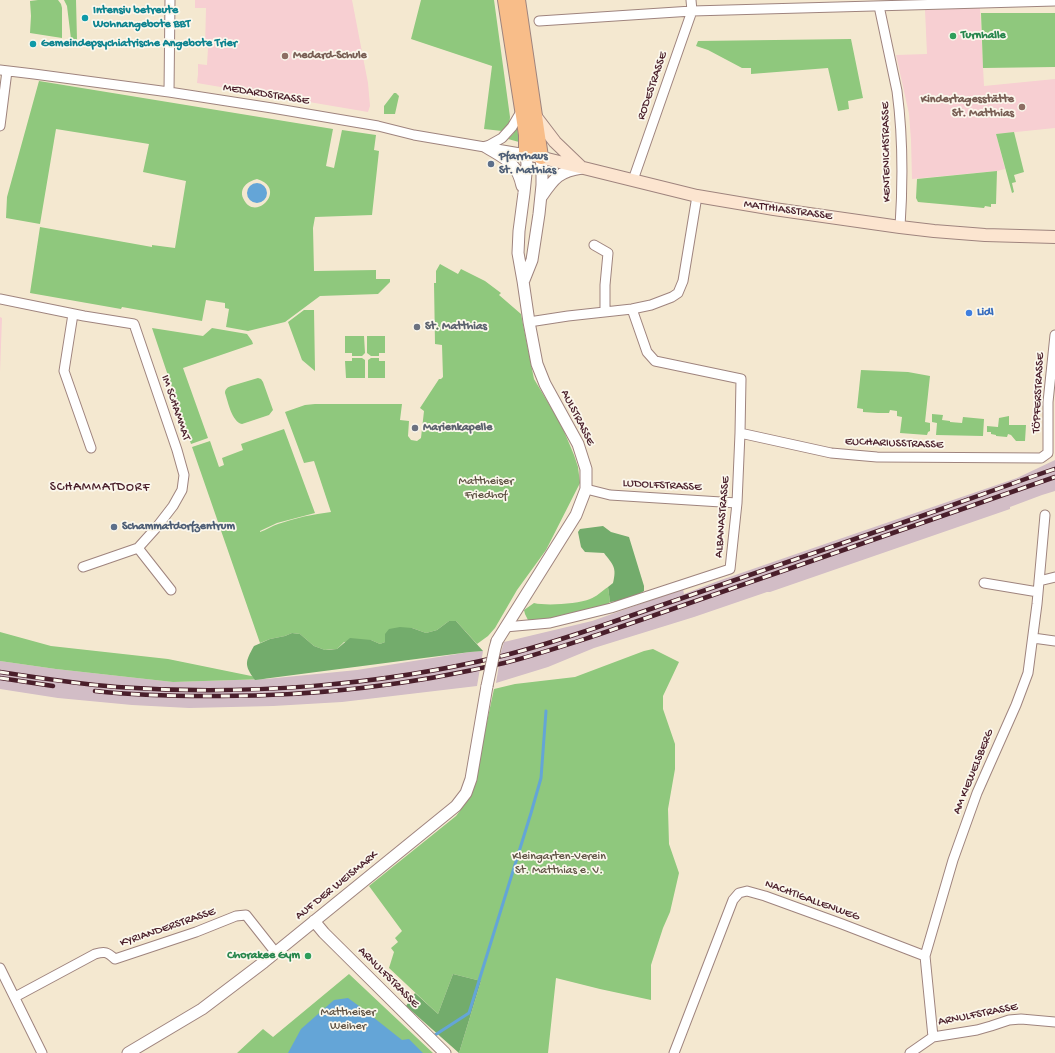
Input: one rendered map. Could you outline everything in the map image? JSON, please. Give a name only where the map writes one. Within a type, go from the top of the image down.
[{"type":"main road","points":[[518,0],[541,157]]},
{"type":"main road","points":[[505,3],[526,135],[526,154]]},
{"type":"main road","points":[[536,117],[555,142],[582,168]]},
{"type":"main road","name":"MATTHIASSTRASSE","points":[[526,154],[697,196],[774,209],[900,227],[985,235],[1055,237]]},
{"type":"street","points":[[168,92],[170,0]]},
{"type":"street","name":"RODESTRASSE","points":[[633,180],[692,10],[691,0]]},
{"type":"street","points":[[539,21],[692,10],[1055,1]]},
{"type":"street","name":"KENTENICHSTRASSE","points":[[879,6],[898,90],[902,154],[900,227]]},
{"type":"street","points":[[0,126],[3,70]]},
{"type":"street","name":"MEDARDSTRASSE","points":[[3,70],[168,92],[272,108],[378,126],[414,135],[526,154]]},
{"type":"street","points":[[522,110],[512,127],[502,138],[486,147],[506,159],[514,166],[520,177],[524,193]]},
{"type":"street","name":"AULSTRASSE","points":[[497,641],[576,515],[586,489],[586,469],[578,444],[545,384],[537,364],[528,322],[518,252],[527,164],[526,154]]},
{"type":"street","points":[[523,281],[532,260],[541,198],[541,157]]},
{"type":"street","points":[[541,198],[550,184],[557,177],[569,171],[582,168]]},
{"type":"street","points":[[528,322],[632,309],[651,305],[672,297],[678,293],[683,281],[697,196]]},
{"type":"street","points":[[594,245],[608,253],[605,285],[605,312]]},
{"type":"street","name":"IM SCHAMMAT","points":[[0,299],[73,314],[134,324],[177,450],[184,475],[182,490],[173,506],[156,528],[138,548],[84,567]]},
{"type":"street","name":"ALBANASTRASSE","points":[[505,628],[550,623],[611,608],[730,569],[737,503],[741,379],[655,361],[647,352],[632,309]]},
{"type":"street","points":[[73,314],[64,371],[91,448]]},
{"type":"street","name":"TÖPFERSTRASSE","points":[[1048,453],[1048,402],[1055,335]]},
{"type":"street","name":"EUCHARIUSSTRASSE","points":[[740,433],[831,453],[877,457],[1032,459],[1041,458],[1048,453]]},
{"type":"street","name":"LUDOLFSTRASSE","points":[[586,489],[610,495],[737,503]]},
{"type":"street","name":"AM KIEWELSBERG","points":[[933,1037],[925,956],[953,860],[977,793],[1016,705],[1028,673],[1038,592],[1045,515]]},
{"type":"street","points":[[138,548],[171,590]]},
{"type":"street","points":[[1039,581],[1055,577]]},
{"type":"street","points":[[984,583],[1038,592]]},
{"type":"street","points":[[1033,638],[1055,641]]},
{"type":"street","name":"AUF DER WEISMARK","points":[[128,1053],[202,1009],[276,953],[456,806],[466,793],[471,779],[487,686],[497,641]]},
{"type":"street","name":"NACHTIGALLENWEG","points":[[674,1053],[733,900],[739,894],[747,891],[779,900],[925,956]]},
{"type":"street","name":"KYRIANDERSTRASSE","points":[[15,997],[95,954],[103,952],[115,958],[196,932],[236,916],[246,915],[276,953]]},
{"type":"street","name":"ARNULFSTRASSE","points":[[314,921],[324,933],[445,1053]]},
{"type":"street","points":[[0,969],[42,1053]]},
{"type":"street","name":"ARNULFSTRASSE","points":[[910,1053],[933,1037],[977,1030],[1009,1020],[1021,1019],[1055,1022]]},
{"type":"shaded area","name":"Medard-Schule","points":[[195,0],[352,0],[368,83],[370,106],[368,112],[197,83],[198,64],[207,65],[208,48],[205,48],[206,8],[195,8]]},
{"type":"shaded area","points":[[980,8],[984,86],[1055,79],[1055,128],[996,134],[1005,169],[912,179],[909,114],[896,55],[927,54],[925,10]]},
{"type":"shaded area","points":[[0,317],[2,318],[0,373]]},
{"type":"shaded area","points":[[1055,460],[1055,491],[1010,507],[1010,509],[770,592],[594,648],[548,667],[496,683],[504,642],[592,621],[683,589],[684,594],[1017,478]]},
{"type":"shaded area","points":[[483,651],[477,686],[342,702],[273,706],[189,708],[132,705],[58,698],[0,689],[0,661],[173,682],[266,679],[357,670]]},
{"type":"green space","points":[[58,0],[61,4],[62,38],[30,33],[30,1]]},
{"type":"green space","points":[[64,0],[76,0],[77,40],[71,39],[67,6]]},
{"type":"green space","points":[[421,0],[494,0],[510,117],[509,127],[502,131],[484,129],[492,66],[411,39]]},
{"type":"green space","points":[[981,13],[1055,13],[1055,67],[983,68]]},
{"type":"green space","points":[[851,39],[863,98],[848,101],[849,109],[838,111],[828,68],[751,74],[751,68],[742,68],[708,50],[696,46],[698,41]]},
{"type":"green space","points":[[39,81],[333,129],[326,166],[334,168],[342,130],[376,135],[374,150],[379,151],[372,215],[315,217],[313,228],[314,271],[376,270],[376,279],[390,279],[390,282],[378,294],[320,296],[285,322],[248,331],[226,327],[229,309],[225,308],[225,303],[206,300],[202,321],[30,293],[40,227],[152,247],[152,245],[175,248],[186,181],[143,172],[149,144],[56,129],[40,224],[6,218],[7,197]],"holes":[[[257,179],[266,184],[270,190],[270,196],[266,202],[261,206],[254,207],[248,205],[243,198],[243,188],[250,181]]]},
{"type":"green space","points":[[394,93],[399,96],[395,114],[384,114],[384,106]]},
{"type":"green space","points":[[517,127],[519,142],[508,139]]},
{"type":"green space","points":[[1014,132],[1024,172],[1014,175],[1016,182],[1012,183],[1014,192],[1012,193],[996,134]]},
{"type":"green space","points":[[997,171],[996,204],[991,204],[991,207],[985,206],[984,208],[918,202],[916,198],[917,179]]},
{"type":"green space","name":"Mattheiser Friedhof","points":[[440,264],[458,274],[461,269],[485,281],[501,293],[499,295],[521,314],[534,379],[561,424],[578,467],[580,483],[546,550],[517,590],[495,628],[488,636],[477,644],[456,621],[449,621],[437,630],[426,633],[412,628],[380,644],[371,640],[344,642],[337,649],[325,650],[314,646],[300,634],[292,633],[260,643],[192,447],[210,441],[219,467],[224,465],[222,458],[243,450],[241,444],[284,429],[315,513],[277,523],[260,532],[291,520],[331,512],[314,461],[304,463],[285,412],[305,405],[315,404],[402,404],[400,420],[409,421],[408,436],[411,440],[417,441],[421,438],[424,411],[420,408],[439,379],[443,377],[442,345],[435,344],[434,283],[436,283],[436,271]]},
{"type":"green space","points":[[304,310],[314,310],[315,371],[302,360],[288,322]]},
{"type":"green space","points":[[152,328],[203,336],[212,328],[247,334],[252,341],[253,344],[183,368],[208,438],[191,444]]},
{"type":"green space","points":[[345,336],[364,336],[365,353],[362,356],[352,356],[352,353],[345,353]]},
{"type":"green space","points":[[367,336],[385,336],[385,353],[379,353],[379,356],[371,356],[367,353]]},
{"type":"green space","points":[[352,358],[362,358],[365,360],[365,378],[346,378],[345,361],[352,361]]},
{"type":"green space","points":[[371,358],[379,358],[379,361],[385,361],[385,378],[368,378],[368,360]]},
{"type":"green space","points":[[861,370],[908,372],[930,376],[925,422],[930,423],[930,431],[927,435],[900,433],[902,417],[897,416],[897,411],[890,410],[889,413],[863,412],[863,409],[857,408]]},
{"type":"green space","points":[[258,378],[263,382],[273,410],[269,415],[242,424],[233,416],[225,393],[226,390],[230,386]]},
{"type":"green space","points":[[932,414],[943,415],[942,420],[950,422],[962,423],[963,417],[984,419],[983,436],[936,435],[937,423],[932,422]]},
{"type":"green space","points":[[1009,416],[1009,425],[1026,425],[1025,441],[1016,441],[1011,435],[1008,434],[1007,437],[996,436],[991,434],[991,432],[987,432],[987,426],[998,427],[999,418]]},
{"type":"green space","points":[[603,526],[611,532],[629,537],[644,586],[644,591],[619,601],[610,602],[608,587],[613,583],[615,573],[613,566],[604,553],[585,552],[581,547],[578,532],[580,529]]},
{"type":"green space","points":[[608,587],[610,602],[604,607],[534,623],[528,620],[525,614],[524,610],[534,603],[554,604],[585,601],[594,597]]},
{"type":"green space","points":[[449,621],[456,621],[483,651],[255,680],[247,667],[247,660],[254,646],[270,639],[292,633],[300,634],[314,646],[325,650],[337,649],[350,638],[371,640],[380,644],[385,642],[385,634],[389,629],[400,627],[412,628],[426,633],[437,630]]},
{"type":"green space","points":[[0,632],[51,646],[168,659],[266,679],[173,682],[0,661]]},
{"type":"green space","name":"Kleingarten-Verein St. Matthias e. V.","points":[[653,649],[679,662],[663,696],[663,709],[675,744],[675,769],[668,809],[669,844],[679,873],[670,912],[651,965],[651,1000],[556,978],[548,1053],[459,1053],[481,981],[453,974],[438,1014],[389,968],[394,952],[391,948],[398,942],[395,938],[402,931],[369,886],[456,816],[465,804],[476,773],[494,689],[515,684],[575,677]]},
{"type":"green space","name":"Mattheiser Weiher","points":[[349,974],[433,1053],[237,1053],[263,1029],[273,1037]]},
{"type":"green space","points":[[453,974],[481,981],[459,1053],[406,1006],[415,993],[438,1014]]},
{"type":"water","points":[[257,183],[264,186],[267,193],[264,200],[257,203],[250,200],[247,193],[250,186]]},
{"type":"water","name":"Mattheiser Weiher","points":[[348,998],[402,1040],[409,1039],[423,1053],[288,1053],[301,1029],[334,1000]]},
{"type":"waterway","points":[[435,1035],[469,1013],[541,778],[546,711]]},
{"type":"railway","points":[[0,672],[73,683],[117,687],[214,690],[311,686],[408,675],[455,666],[514,653],[584,632],[1055,469]]},
{"type":"railway","points":[[95,691],[193,696],[244,696],[319,692],[394,684],[504,663],[597,635],[1055,477]]},
{"type":"railway","points":[[0,678],[53,686]]},
{"type":"place","name":"Intensiv betreute Wohnangebote BBT","points":[[85,18]]},
{"type":"place","name":"Turnhalle","points":[[953,36]]},
{"type":"place","name":"Gemeindepsychiatrische Angebote Trier","points":[[33,44]]},
{"type":"place","name":"Medard-Schule","points":[[285,56]]},
{"type":"place","name":"Kindertagesstätte St. Matthias","points":[[1022,107]]},
{"type":"place","name":"Pfarrhaus St. Mathias","points":[[491,164]]},
{"type":"place","name":"Lidl","points":[[969,313]]},
{"type":"place","name":"St. Matthias","points":[[417,327]]},
{"type":"place","name":"Marienkapelle","points":[[415,428]]},
{"type":"place","name":"Schammatdorfzentrum","points":[[114,527]]},
{"type":"place","name":"Chorakee Gym","points":[[308,956]]},
{"type":"district","name":"SCHAMMATDORF","points":[[100,488]]}]
